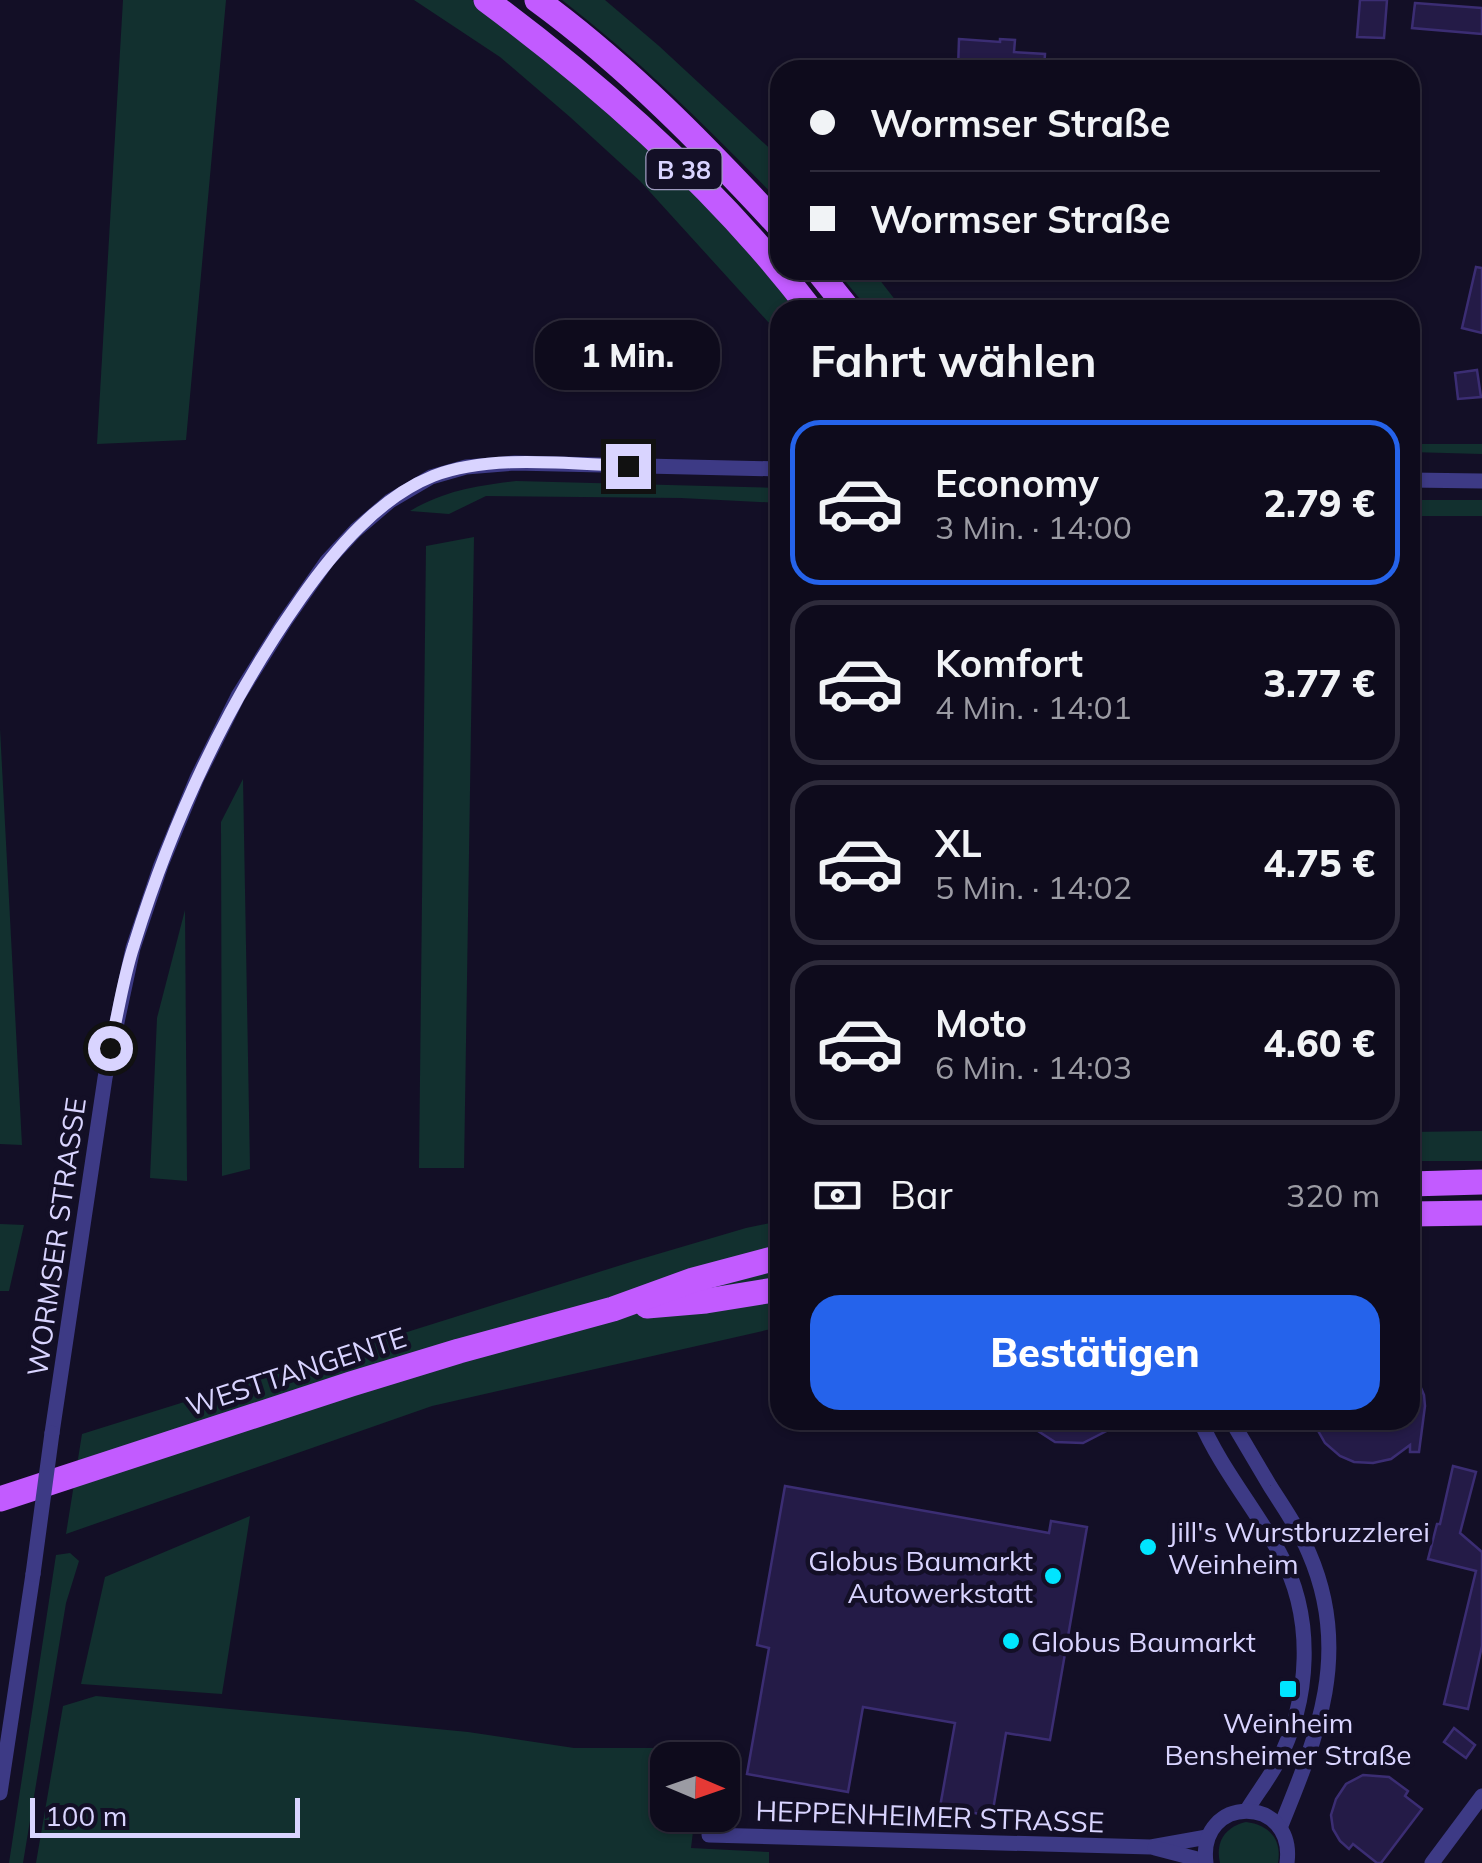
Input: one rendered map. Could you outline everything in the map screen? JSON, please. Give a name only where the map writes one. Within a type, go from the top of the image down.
[{"type":"main road","name":"B 38","points":[[486,0],[552,48],[630,116],[702,186],[770,261]]},
{"type":"main road","name":"B 38","points":[[537,0],[649,94],[770,216]]},
{"type":"main road","name":"B 38","points":[[786,280],[803,300]]},
{"type":"main road","points":[[826,280],[841,300]]},
{"type":"main road","points":[[1420,1184],[1482,1182]]},
{"type":"main road","points":[[1420,1214],[1482,1213]]},
{"type":"main road","name":"WESTTANGENTE","points":[[0,1499],[351,1384],[612,1309],[692,1280],[770,1260]]},
{"type":"main road","name":"WESTTANGENTE","points":[[612,1309],[770,1291]]},
{"type":"street","name":"WORMSER STRASSE","points":[[0,1793],[105,1078],[133,948],[161,865],[238,696],[327,562],[390,501],[431,477],[466,467],[515,463],[770,469]]},
{"type":"street","points":[[1420,480],[1482,481]]},
{"type":"street","points":[[1205,1430],[1280,1554],[1298,1597],[1304,1637],[1304,1678],[1295,1720],[1276,1764],[1247,1810]]},
{"type":"street","points":[[1236,1430],[1309,1553],[1326,1613],[1330,1655],[1320,1724],[1280,1828]]},
{"type":"street","points":[[1432,1863],[1482,1796]]},
{"type":"street","points":[[1205,1862],[1207,1837],[1213,1826],[1234,1812],[1247,1810],[1271,1818],[1280,1828],[1288,1850],[1287,1863]]},
{"type":"street","name":"HEPPENHEIMER STRASSE","points":[[708,1835],[1151,1846],[1207,1837]]},
{"type":"street","name":"HEPPENHEIMER STRASSE","points":[[1151,1846],[1205,1862]]},
{"type":"green space","points":[[123,0],[226,0],[186,440],[97,444]]},
{"type":"green space","points":[[414,0],[472,0],[574,81],[716,211],[791,300],[770,300],[770,324],[640,181],[500,57]]},
{"type":"green space","points":[[562,0],[605,0],[659,46],[770,149],[770,192],[728,149],[620,47]]},
{"type":"green space","points":[[844,280],[880,280],[895,300],[861,300]]},
{"type":"green space","points":[[1420,444],[1482,444],[1482,454],[1420,452]]},
{"type":"green space","points":[[516,481],[770,488],[770,502],[486,496],[449,514],[410,511],[436,498]]},
{"type":"green space","points":[[1420,500],[1482,500],[1482,516],[1420,516]]},
{"type":"green space","points":[[474,537],[464,1168],[419,1168],[426,546]]},
{"type":"green space","points":[[0,729],[22,1145],[0,1144]]},
{"type":"green space","points":[[243,779],[250,1169],[222,1176],[221,822]]},
{"type":"green space","points":[[185,910],[187,1181],[150,1178],[157,1018]]},
{"type":"green space","points":[[1482,1131],[1482,1161],[1420,1161],[1420,1132]]},
{"type":"green space","points":[[770,1223],[770,1329],[432,1406],[66,1534],[82,1434]]},
{"type":"green space","points":[[0,1224],[24,1225],[9,1291],[0,1291]]},
{"type":"green space","points":[[250,1516],[222,1694],[81,1684],[105,1577]]},
{"type":"green space","points":[[70,1553],[79,1561],[66,1603],[23,1863],[9,1863],[56,1555]]},
{"type":"green space","points":[[96,1696],[468,1732],[574,1748],[650,1748],[650,1832],[693,1832],[691,1848],[769,1852],[769,1863],[36,1863],[63,1706]]},
{"type":"green space","points":[[1246,1822],[1262,1826],[1272,1835],[1278,1847],[1278,1863],[1220,1863],[1223,1836]]},
{"type":"building","points":[[1360,0],[1387,0],[1384,38],[1357,37]]},
{"type":"building","points":[[1415,3],[1482,8],[1482,34],[1412,28]]},
{"type":"building","points":[[959,39],[1015,40],[1014,52],[1045,54],[1045,60],[958,60]]},
{"type":"building","points":[[1476,267],[1482,268],[1482,333],[1462,328]]},
{"type":"building","points":[[1477,370],[1481,397],[1458,399],[1455,373]]},
{"type":"building","points":[[1420,1386],[1425,1406],[1419,1452],[1410,1452],[1410,1445],[1391,1459],[1354,1462],[1325,1443],[1318,1430],[1420,1430]]},
{"type":"building","points":[[1036,1430],[1108,1430],[1083,1443],[1055,1442]]},
{"type":"building","points":[[1453,1466],[1476,1472],[1460,1533],[1482,1552],[1482,1646],[1468,1709],[1444,1704],[1476,1571],[1428,1559]]},
{"type":"building","points":[[785,1486],[1049,1533],[1051,1521],[1087,1527],[1050,1740],[1006,1733],[992,1816],[940,1807],[955,1723],[863,1707],[848,1792],[747,1774],[769,1648],[757,1645]]},
{"type":"building","points":[[1454,1728],[1475,1745],[1466,1758],[1444,1742]]},
{"type":"building","points":[[1363,1775],[1389,1777],[1408,1791],[1405,1796],[1422,1809],[1381,1863],[1353,1844],[1349,1849],[1333,1829],[1331,1815],[1336,1799],[1346,1784]]},
{"type":"place","name":"Jill's Wurstbruzzlerei Weinheim","points":[[1148,1547]]},
{"type":"place","name":"Globus Baumarkt Autowerkstatt","points":[[1053,1576]]},
{"type":"place","name":"Globus Baumarkt","points":[[1011,1641]]},
{"type":"place","name":"Weinheim Bensheimer Straße","points":[[1288,1689]]},
{"type":"route","points":[[110,1048],[133,948],[161,865],[197,778],[238,696],[327,562],[390,501],[431,477],[466,467],[515,463],[628,466]]}]
